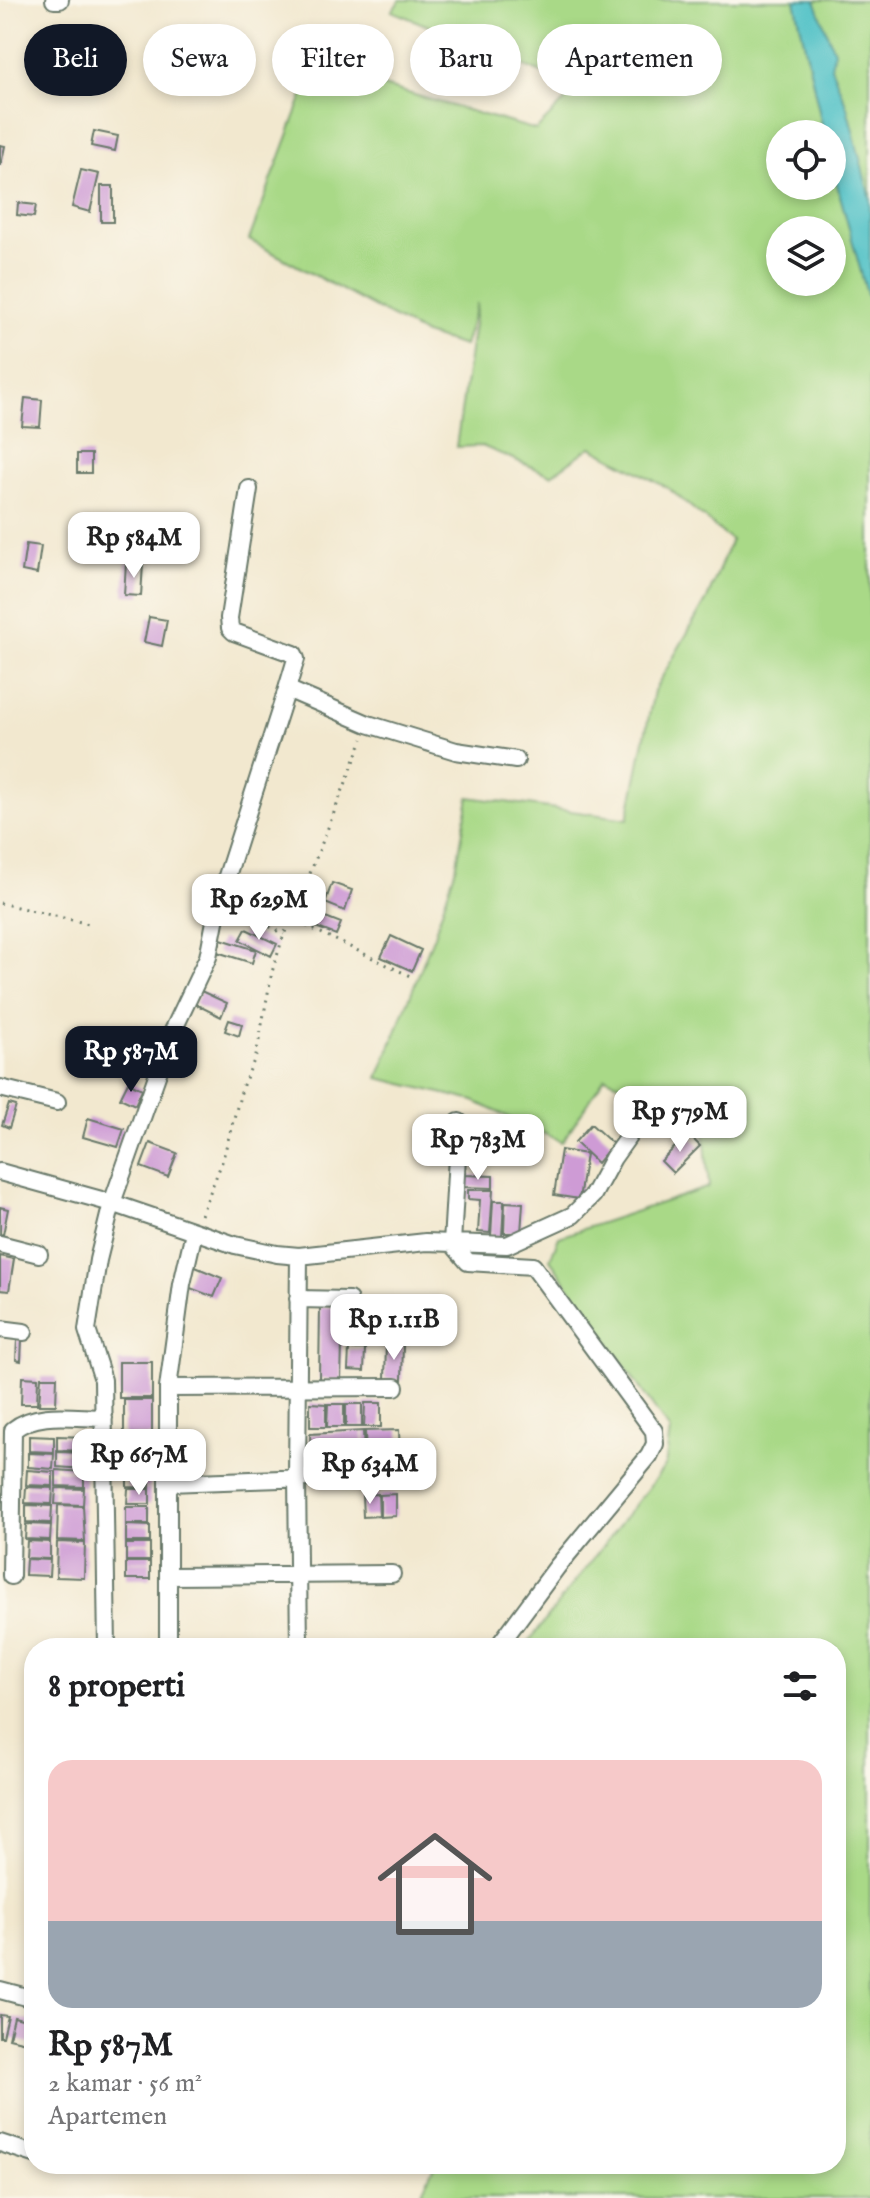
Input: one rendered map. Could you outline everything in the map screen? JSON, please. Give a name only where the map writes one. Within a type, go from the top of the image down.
[{"type":"street","points":[[54,0],[60,0]]},
{"type":"street","points":[[107,1638],[103,1380],[87,1330],[98,1260],[112,1203],[175,1024],[208,957],[219,901],[296,659],[294,654],[230,628],[249,489]]},
{"type":"street","points":[[287,689],[368,724],[456,751],[516,760]]},
{"type":"street","points":[[0,1088],[57,1102]]},
{"type":"street","points":[[0,1172],[112,1203],[251,1249],[299,1256],[400,1244],[507,1245],[573,1215],[593,1195],[613,1158],[650,1106]]},
{"type":"street","points":[[459,1122],[452,1243],[468,1262],[533,1266],[654,1431],[655,1444],[649,1456],[557,1567],[504,1638]]},
{"type":"street","points":[[168,1638],[168,1388],[182,1284],[194,1232]]},
{"type":"street","points":[[0,1244],[39,1254]]},
{"type":"street","points":[[299,1256],[299,1638]]},
{"type":"street","points":[[298,1299],[349,1300]]},
{"type":"street","points":[[0,1329],[24,1332]]},
{"type":"street","points":[[168,1388],[395,1387]]},
{"type":"street","points":[[11,1576],[13,1430],[24,1421],[36,1418],[104,1418]]},
{"type":"street","points":[[168,1483],[396,1475]]},
{"type":"street","points":[[169,1576],[392,1574]]},
{"type":"street","points":[[0,1990],[24,1996]]},
{"type":"street","points":[[0,2143],[24,2151]]},
{"type":"path","points":[[194,1232],[222,1162],[243,1085],[256,1056],[272,972],[284,934],[368,724]]},
{"type":"path","points":[[219,901],[284,934]]},
{"type":"path","points":[[0,903],[89,924]]},
{"type":"path","points":[[292,919],[410,976]]},
{"type":"green space","points":[[400,0],[795,0],[821,120],[766,120],[766,200],[841,200],[846,216],[766,216],[766,296],[846,296],[846,217],[870,305],[870,2198],[419,2198],[430,2174],[846,2174],[846,1638],[532,1638],[665,1466],[670,1431],[550,1259],[559,1237],[709,1187],[703,1120],[605,1077],[562,1142],[474,1101],[378,1078],[434,935],[457,864],[469,797],[628,819],[654,691],[707,599],[731,540],[668,488],[591,447],[551,475],[482,446],[456,447],[477,303],[464,346],[424,334],[249,240],[303,96],[394,96],[394,89],[536,130],[570,96],[722,96],[722,24],[537,24],[537,71],[521,64],[521,24],[423,24],[392,11]]},
{"type":"green space","points":[[815,0],[870,0],[870,201],[847,107],[831,67]]},
{"type":"water","points":[[795,0],[815,0],[834,51],[831,67],[847,107],[870,199],[870,305],[841,200],[846,200],[846,120],[821,120]]},
{"type":"building","points":[[94,131],[118,136],[115,151],[91,146]]},
{"type":"building","points":[[0,145],[5,146],[1,165],[0,165]]},
{"type":"building","points":[[81,170],[99,174],[90,212],[72,207]]},
{"type":"building","points":[[101,186],[113,186],[113,222],[101,222]]},
{"type":"building","points":[[18,203],[36,205],[34,217],[17,215]]},
{"type":"building","points":[[25,398],[42,400],[40,427],[22,426]]},
{"type":"building","points":[[77,454],[91,454],[91,473],[77,473]]},
{"type":"building","points":[[26,544],[41,546],[37,574],[22,571]]},
{"type":"building","points":[[126,563],[143,564],[141,596],[124,595]]},
{"type":"building","points":[[149,617],[167,620],[162,646],[144,642]]},
{"type":"building","points":[[332,883],[352,890],[345,911],[325,903]]},
{"type":"building","points":[[265,891],[292,906],[286,917],[259,903]]},
{"type":"building","points":[[305,909],[341,923],[336,935],[300,921]]},
{"type":"building","points":[[246,929],[277,944],[271,956],[240,940]]},
{"type":"building","points":[[391,936],[421,950],[412,971],[381,957]]},
{"type":"building","points":[[221,939],[256,950],[252,963],[217,952]]},
{"type":"building","points":[[201,991],[227,1003],[221,1017],[195,1004]]},
{"type":"building","points":[[229,1020],[242,1024],[239,1036],[225,1031]]},
{"type":"building","points":[[128,1082],[142,1089],[135,1105],[120,1098]]},
{"type":"building","points":[[9,1104],[16,1106],[9,1128],[2,1125]]},
{"type":"building","points":[[88,1118],[124,1129],[118,1147],[83,1137]]},
{"type":"building","points":[[591,1124],[613,1144],[597,1163],[575,1142]]},
{"type":"building","points":[[688,1134],[700,1146],[673,1173],[661,1161]]},
{"type":"building","points":[[150,1143],[177,1153],[168,1177],[141,1167]]},
{"type":"building","points":[[561,1150],[586,1154],[579,1199],[554,1195]]},
{"type":"building","points":[[464,1175],[493,1176],[493,1188],[463,1187]]},
{"type":"building","points":[[468,1190],[493,1190],[490,1233],[478,1232],[480,1200],[468,1199]]},
{"type":"building","points":[[493,1201],[504,1201],[502,1237],[491,1236]]},
{"type":"building","points":[[505,1202],[523,1203],[521,1233],[504,1233]]},
{"type":"building","points":[[0,1207],[8,1209],[3,1235],[0,1234]]},
{"type":"building","points":[[0,1256],[14,1259],[9,1291],[0,1290]]},
{"type":"building","points":[[193,1266],[222,1278],[214,1297],[185,1286]]},
{"type":"building","points":[[320,1307],[343,1307],[341,1380],[319,1379]]},
{"type":"building","points":[[349,1316],[384,1317],[384,1337],[349,1337]]},
{"type":"building","points":[[386,1317],[402,1317],[401,1338],[385,1337]]},
{"type":"building","points":[[17,1340],[22,1340],[21,1361],[16,1360]]},
{"type":"building","points":[[386,1343],[403,1344],[402,1380],[385,1379]]},
{"type":"building","points":[[349,1349],[365,1349],[364,1371],[348,1370]]},
{"type":"building","points":[[119,1362],[152,1362],[152,1398],[119,1398]]},
{"type":"building","points":[[22,1377],[38,1378],[37,1404],[21,1404]]},
{"type":"building","points":[[41,1377],[57,1377],[56,1405],[39,1405]]},
{"type":"building","points":[[124,1400],[152,1400],[152,1436],[124,1436]]},
{"type":"building","points":[[310,1403],[326,1404],[326,1427],[310,1427]]},
{"type":"building","points":[[365,1403],[381,1403],[381,1427],[364,1427]]},
{"type":"building","points":[[328,1404],[344,1404],[344,1427],[327,1427]]},
{"type":"building","points":[[346,1404],[362,1404],[362,1427],[346,1427]]},
{"type":"building","points":[[399,1430],[400,1457],[366,1458],[365,1431]]},
{"type":"building","points":[[363,1431],[364,1458],[311,1461],[310,1434]]},
{"type":"building","points":[[29,1436],[54,1437],[54,1452],[29,1451]]},
{"type":"building","points":[[57,1436],[86,1437],[85,1451],[57,1450]]},
{"type":"building","points":[[128,1439],[151,1439],[151,1455],[128,1455]]},
{"type":"building","points":[[57,1452],[85,1453],[85,1469],[57,1467]]},
{"type":"building","points":[[28,1453],[54,1454],[53,1469],[28,1467]]},
{"type":"building","points":[[128,1456],[150,1456],[150,1471],[127,1471]]},
{"type":"building","points":[[27,1470],[53,1472],[53,1486],[26,1485]]},
{"type":"building","points":[[56,1470],[84,1472],[84,1487],[56,1486]]},
{"type":"building","points":[[127,1473],[150,1473],[150,1488],[127,1487]]},
{"type":"building","points":[[26,1487],[53,1488],[52,1504],[25,1503]]},
{"type":"building","points":[[56,1488],[84,1489],[83,1505],[55,1504]]},
{"type":"building","points":[[128,1489],[150,1489],[150,1504],[127,1504]]},
{"type":"building","points":[[378,1494],[379,1516],[363,1517],[362,1495]]},
{"type":"building","points":[[396,1494],[396,1516],[380,1517],[380,1495]]},
{"type":"building","points":[[26,1505],[52,1506],[51,1523],[26,1522]]},
{"type":"building","points":[[58,1505],[83,1506],[85,1541],[57,1540]]},
{"type":"building","points":[[126,1507],[149,1507],[149,1524],[126,1524]]},
{"type":"building","points":[[26,1524],[51,1525],[50,1540],[25,1539]]},
{"type":"building","points":[[126,1525],[150,1526],[150,1542],[126,1542]]},
{"type":"building","points":[[27,1541],[50,1542],[50,1559],[26,1558]]},
{"type":"building","points":[[57,1542],[85,1543],[84,1578],[56,1577]]},
{"type":"building","points":[[126,1544],[150,1544],[150,1561],[126,1561]]},
{"type":"building","points":[[26,1559],[50,1560],[49,1576],[25,1575]]},
{"type":"building","points":[[126,1562],[150,1562],[150,1579],[126,1579]]},
{"type":"building","points":[[0,2015],[8,2016],[3,2037],[0,2037]]},
{"type":"building","points":[[14,2017],[24,2020],[24,2042],[9,2038]]}]
